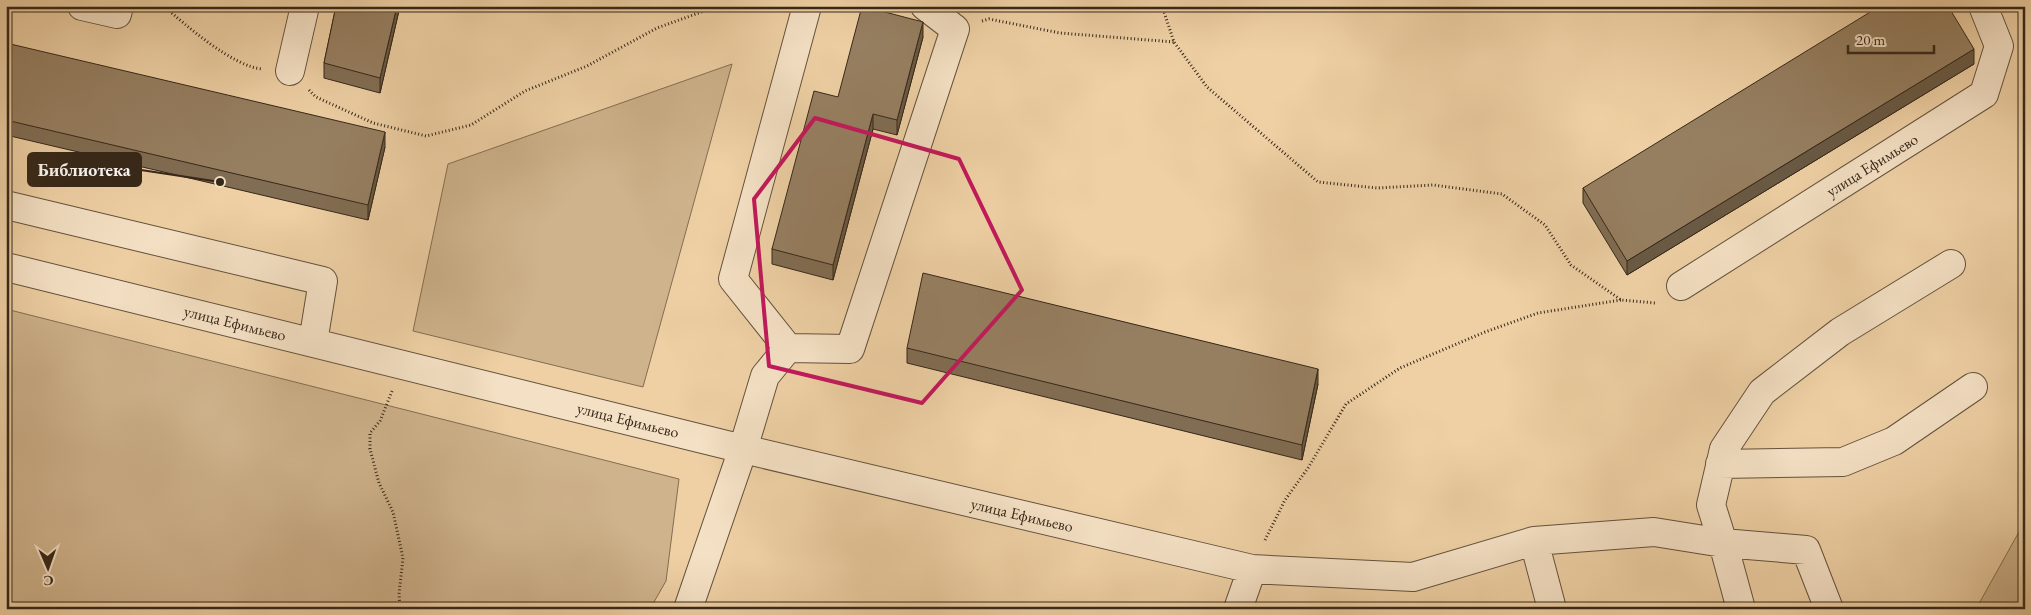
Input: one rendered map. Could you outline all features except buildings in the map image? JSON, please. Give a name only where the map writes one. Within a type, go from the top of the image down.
[{"type":"street","points":[[82,6],[117,14],[120,6]]},
{"type":"street","points":[[290,71],[305,6]]},
{"type":"street","points":[[788,348],[733,279],[807,6]]},
{"type":"street","points":[[788,348],[850,349],[955,29],[925,6]]},
{"type":"street","name":"улица Ефимьево","points":[[1681,286],[1984,94],[1999,46],[1983,6]]},
{"type":"street","points":[[6,205],[323,281],[313,342]]},
{"type":"street","points":[[1741,609],[1711,505],[1724,449],[1762,392],[1840,332],[1951,264]]},
{"type":"street","name":"улица Ефимьево","points":[[6,267],[743,449],[1252,569],[1413,577],[1534,541],[1654,532],[1723,543],[1806,550],[1829,609]]},
{"type":"street","points":[[688,609],[743,449],[765,376],[788,348]]},
{"type":"street","points":[[1720,464],[1843,462],[1894,441],[1973,387]]},
{"type":"street","points":[[1534,541],[1552,609]]},
{"type":"street","points":[[1238,609],[1252,569]]},
{"type":"path","points":[[164,6],[180,22],[238,61],[255,69],[290,71],[316,97],[373,123],[426,136],[471,125],[525,92],[587,66],[657,28],[718,6]]},
{"type":"path","points":[[1162,6],[1174,42],[1207,87],[1318,182],[1377,188],[1433,185],[1502,194],[1545,225],[1571,265],[1622,300]]},
{"type":"path","points":[[955,29],[989,19],[1060,33],[1174,42]]},
{"type":"path","points":[[1252,569],[1285,500],[1308,468],[1346,404],[1400,368],[1485,332],[1538,313],[1622,300],[1655,303]]},
{"type":"path","points":[[400,609],[399,594],[403,558],[393,512],[379,483],[370,449],[370,433],[380,421],[403,364]]},
{"type":"highlighted area","points":[[815,118],[959,159],[1022,290],[922,403],[769,366],[754,199]]},
{"type":"shaded area","points":[[732,64],[643,387],[413,331],[448,164]]},
{"type":"shaded area","points":[[6,309],[679,479],[666,581],[650,609],[6,609]]},
{"type":"shaded area","points":[[2025,521],[2025,609],[1976,609]]},
{"type":"place","name":"Библиотека","points":[[220,182]]}]
